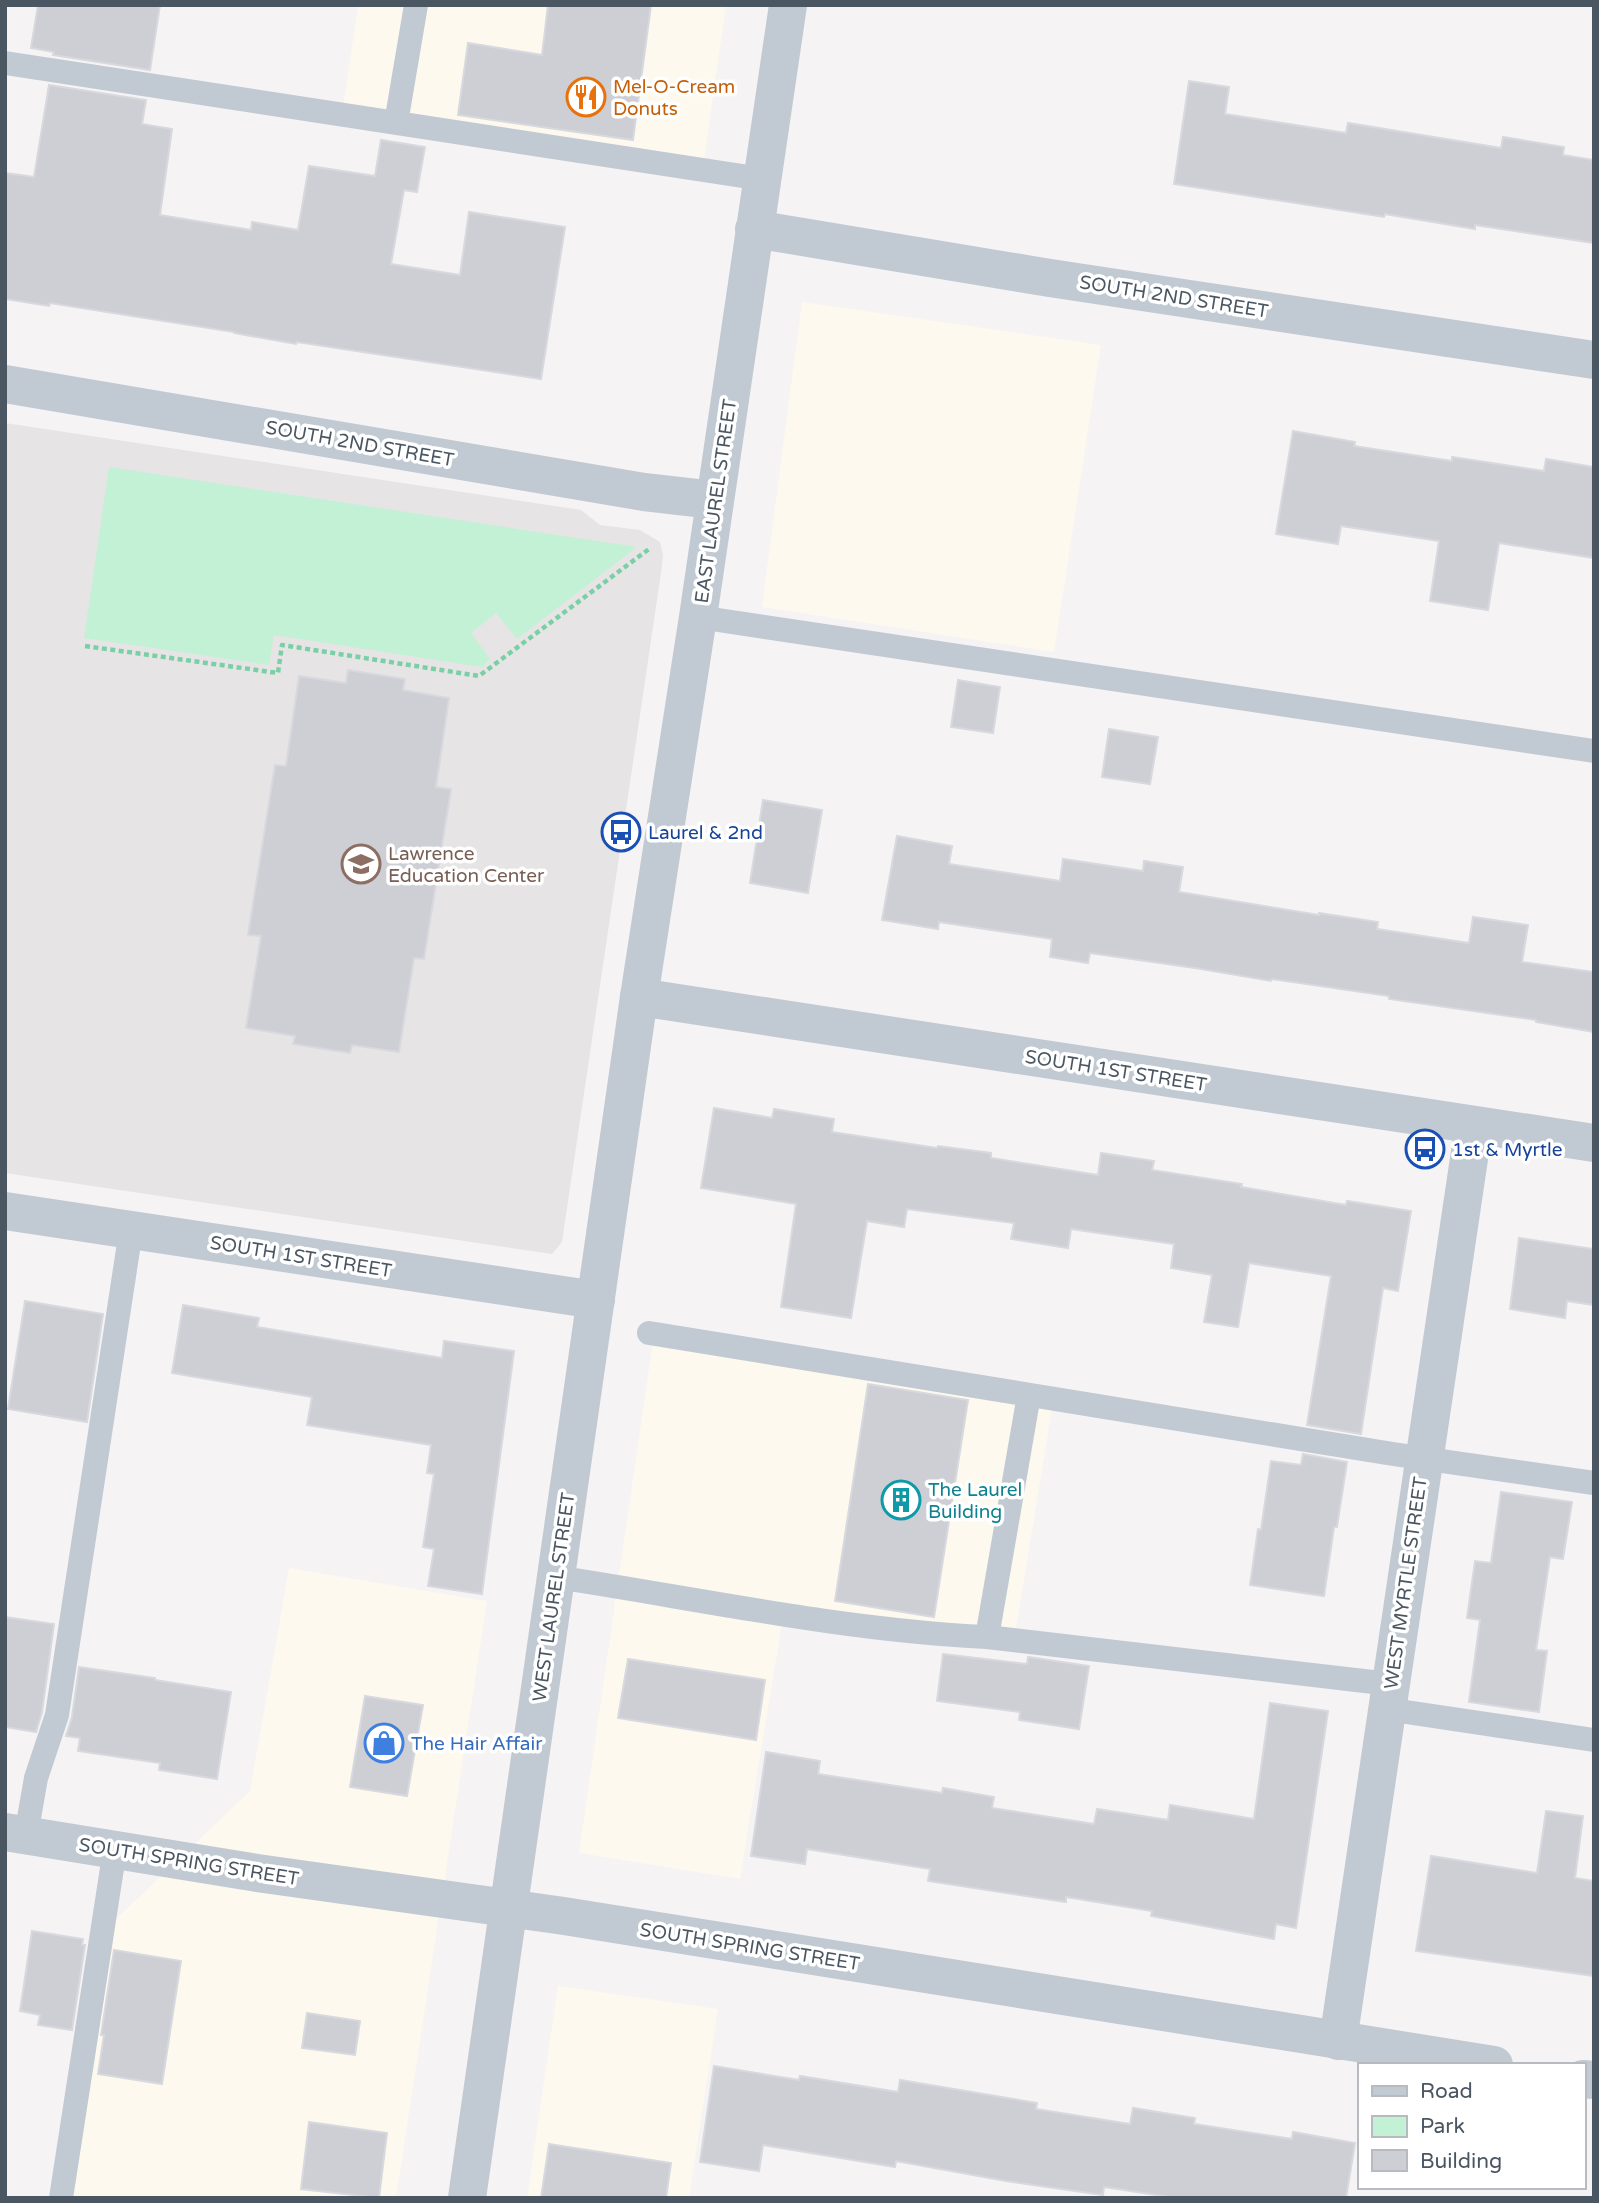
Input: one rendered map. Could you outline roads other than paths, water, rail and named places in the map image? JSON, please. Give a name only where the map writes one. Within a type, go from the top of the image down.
[{"type":"street","name":"EAST LAUREL STREET","points":[[639,996],[788,5]]},
{"type":"street","name":"SOUTH 2ND STREET","points":[[754,229],[1051,278],[1594,360]]},
{"type":"street","name":"SOUTH 2ND STREET","points":[[5,384],[644,492],[714,500]]},
{"type":"street","name":"SOUTH 1ST STREET","points":[[639,996],[1594,1143]]},
{"type":"street","name":"WEST LAUREL STREET","points":[[467,2198],[639,996]]},
{"type":"street","name":"WEST MYRTLE STREET","points":[[1338,2041],[1474,1125]]},
{"type":"street","name":"SOUTH 1ST STREET","points":[[5,1211],[596,1300]]},
{"type":"street","name":"SOUTH SPRING STREET","points":[[15,1833],[264,1874],[509,1907],[1481,2063]]},
{"type":"lane","points":[[396,123],[416,5]]},
{"type":"lane","points":[[5,63],[762,179]]},
{"type":"lane","points":[[698,617],[1594,751]]},
{"type":"lane","points":[[15,1833],[57,1715],[131,1230]]},
{"type":"lane","points":[[649,1333],[1423,1459],[1594,1483]]},
{"type":"lane","points":[[987,1637],[1029,1395]]},
{"type":"lane","points":[[556,1577],[816,1619],[937,1635],[987,1637],[1388,1697],[1594,1740]]},
{"type":"lane","points":[[61,2198],[115,1849]]},
{"type":"place","name":"Mel-O-Cream Donuts","points":[[586,97]]},
{"type":"place","name":"Laurel & 2nd","points":[[621,832]]},
{"type":"place","name":"Lawrence Education Center","points":[[361,864]]},
{"type":"place","name":"1st & Myrtle","points":[[1425,1149]]},
{"type":"place","name":"The Laurel Building","points":[[901,1500]]},
{"type":"place","name":"The Hair Affair","points":[[384,1743]]}]
